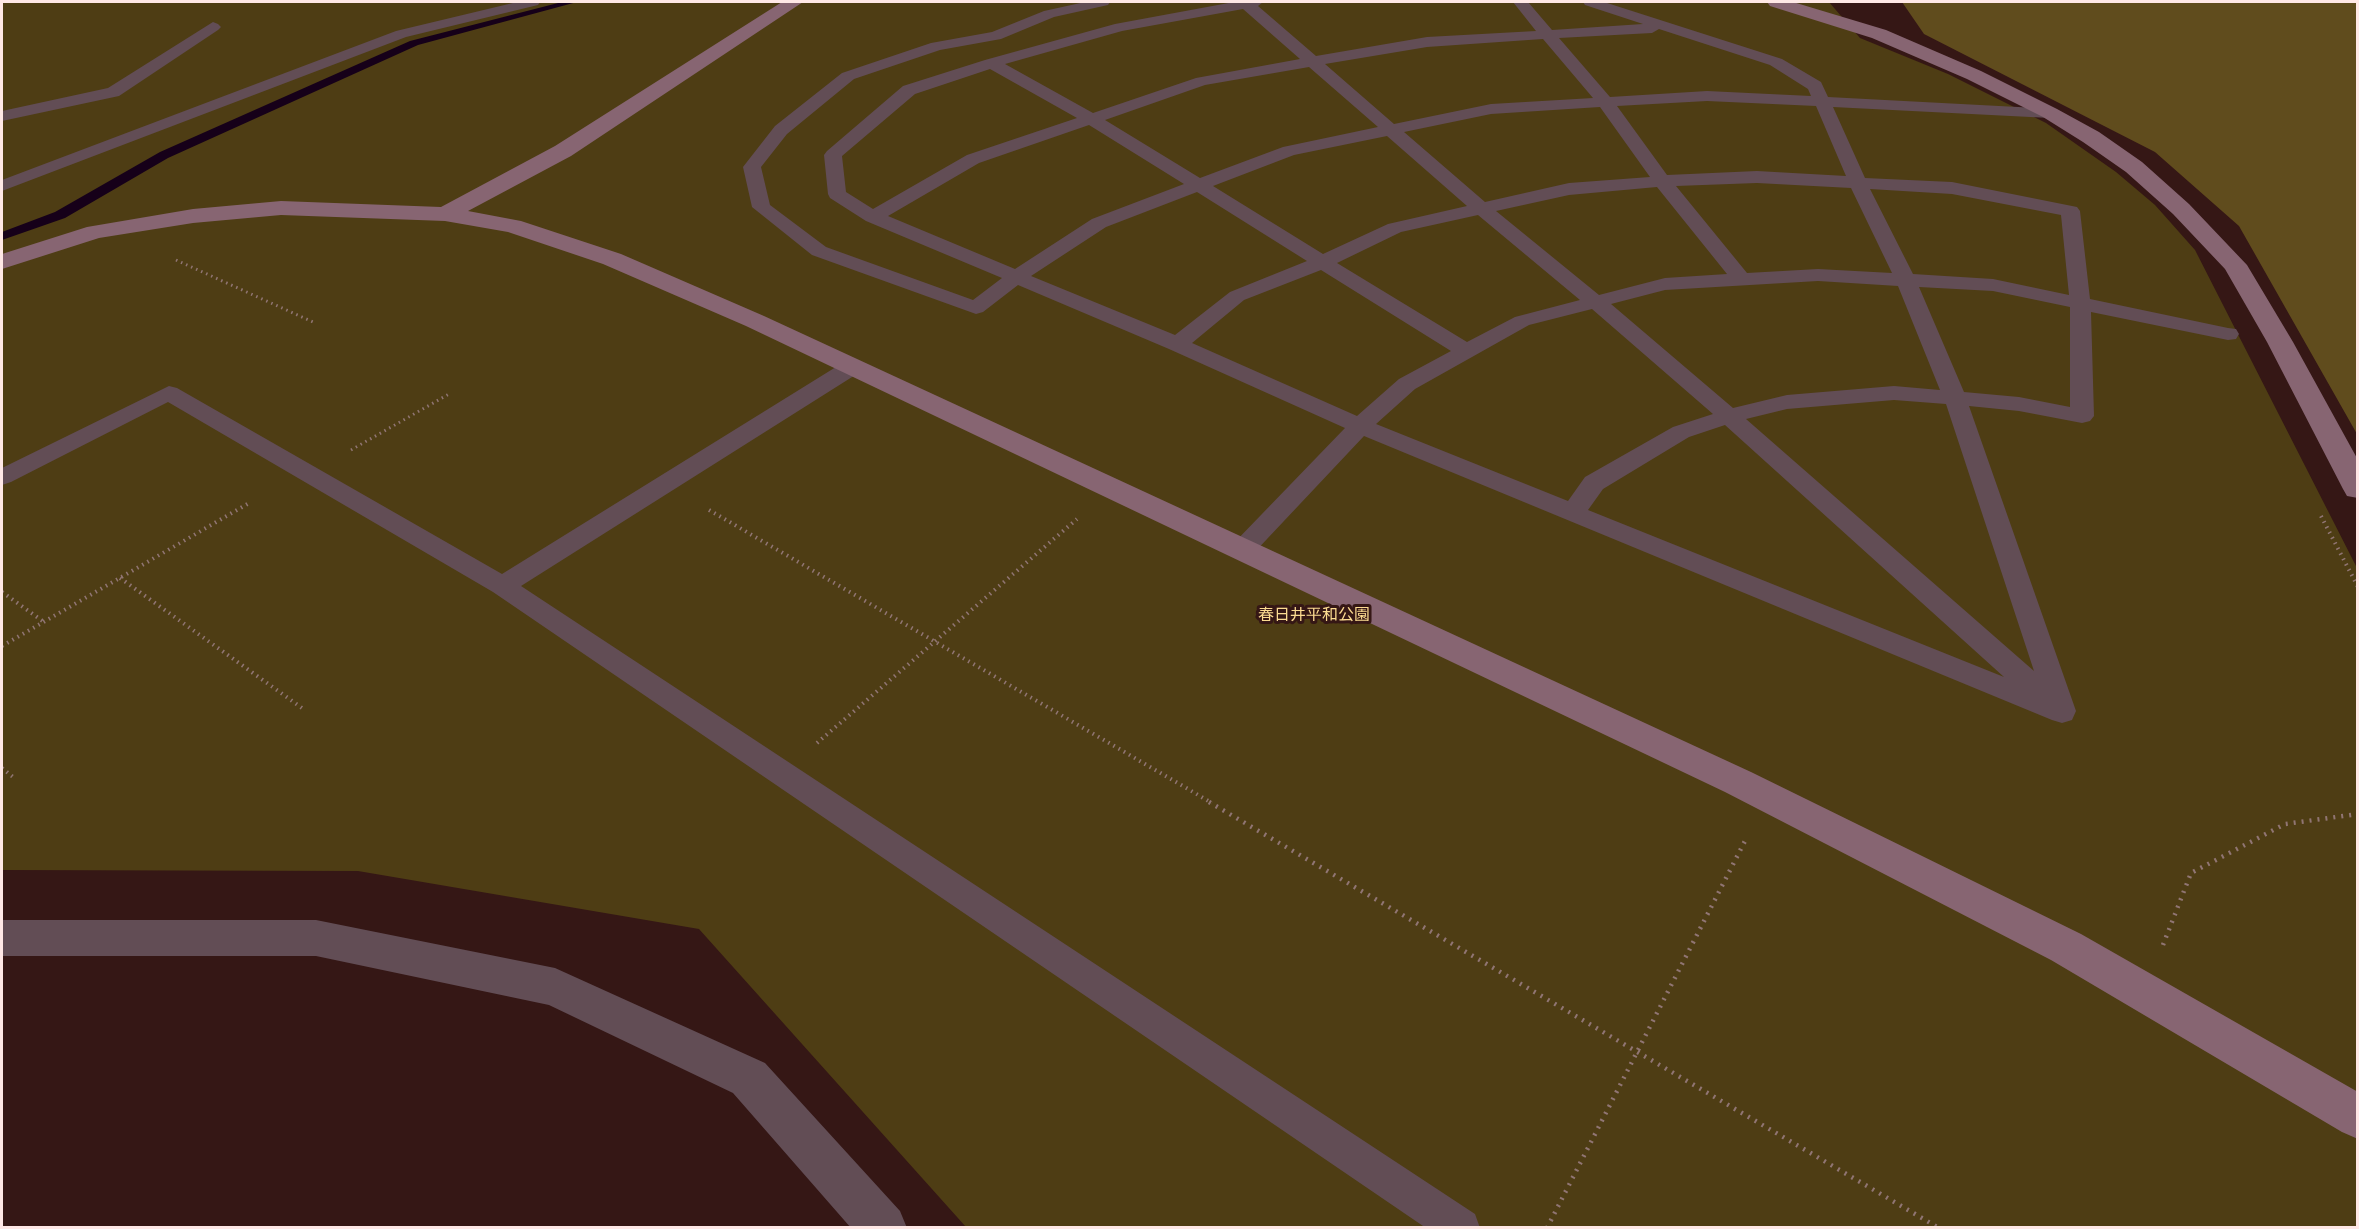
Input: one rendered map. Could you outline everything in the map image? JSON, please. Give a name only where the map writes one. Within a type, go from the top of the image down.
[{"type":"street","points":[[445,214],[563,151],[794,2]]},
{"type":"street","points":[[1776,2],[1879,34],[1974,75],[2050,113],[2091,137],[2134,167],[2181,209],[2235,265],[2280,342],[2358,489]]},
{"type":"street","points":[[1858,10],[1879,34]]},
{"type":"street","points":[[2,262],[95,232],[193,216],[280,208],[445,214],[513,226],[612,259],[852,367],[1738,782],[2066,946],[2358,1117]]},
{"type":"street","points":[[2,938],[316,938],[555,987],[749,1078],[883,1227]]},
{"type":"lane","points":[[2,186],[400,34],[533,2]]},
{"type":"lane","points":[[1103,2],[1049,14],[996,36],[936,46],[848,76],[781,130],[752,166],[761,207],[819,251],[976,308],[1016,277],[1099,223],[1289,151],[1389,128],[1491,109],[1707,96],[2050,113]]},
{"type":"lane","points":[[1250,2],[1313,62],[1483,210],[1597,303],[1729,416],[2062,712],[1360,426],[1177,344],[873,217],[837,194],[833,155],[909,90],[991,63],[1120,27],[1250,2]]},
{"type":"lane","points":[[1520,2],[1605,102],[1662,181],[1741,279]]},
{"type":"lane","points":[[1590,2],[1776,62],[1815,87],[1905,281],[1955,398],[2062,712]]},
{"type":"lane","points":[[2,116],[113,92],[213,27]]},
{"type":"lane","points":[[873,217],[973,159],[1202,81],[1427,42],[1667,27]]},
{"type":"lane","points":[[991,63],[1090,118],[1320,263],[1464,350]]},
{"type":"lane","points":[[1177,344],[1237,296],[1320,263],[1395,228],[1569,189],[1662,181],[1757,177],[1952,188],[2070,210],[2080,304],[2082,416],[2019,404],[1894,393],[1787,402],[1729,416],[1681,432],[1594,483],[1572,513]]},
{"type":"lane","points":[[1242,550],[1360,426],[1407,384],[1464,350],[1522,321],[1665,284],[1818,275],[1993,285],[2228,334]]},
{"type":"lane","points":[[502,586],[852,367]]},
{"type":"lane","points":[[2,477],[169,393],[502,586],[1461,1227]]},
{"type":"path","points":[[168,257],[313,322]]},
{"type":"path","points":[[308,474],[449,394]]},
{"type":"path","points":[[2,646],[251,502]]},
{"type":"path","points":[[709,510],[1939,1227]]},
{"type":"path","points":[[782,773],[1085,513]]},
{"type":"path","points":[[120,578],[302,708]]},
{"type":"path","points":[[2,592],[44,622]]},
{"type":"path","points":[[2,768],[13,777]]},
{"type":"path","points":[[2159,956],[2191,873],[2285,824],[2358,814]]},
{"type":"path","points":[[1547,1227],[1750,831]]},
{"type":"green space","name":"春日井平和公園","points":[[2,2],[1829,2],[1860,38],[1948,74],[2046,123],[2116,172],[2155,205],[2195,250],[2357,568],[2357,1227],[966,1227],[699,929],[358,871],[2,870]]},
{"type":"shaded area","points":[[1902,2],[2357,2],[2357,434],[2239,226],[2155,152],[1924,34]]},
{"type":"waterway","points":[[2,236],[60,215],[164,155],[414,43],[572,2]]}]
